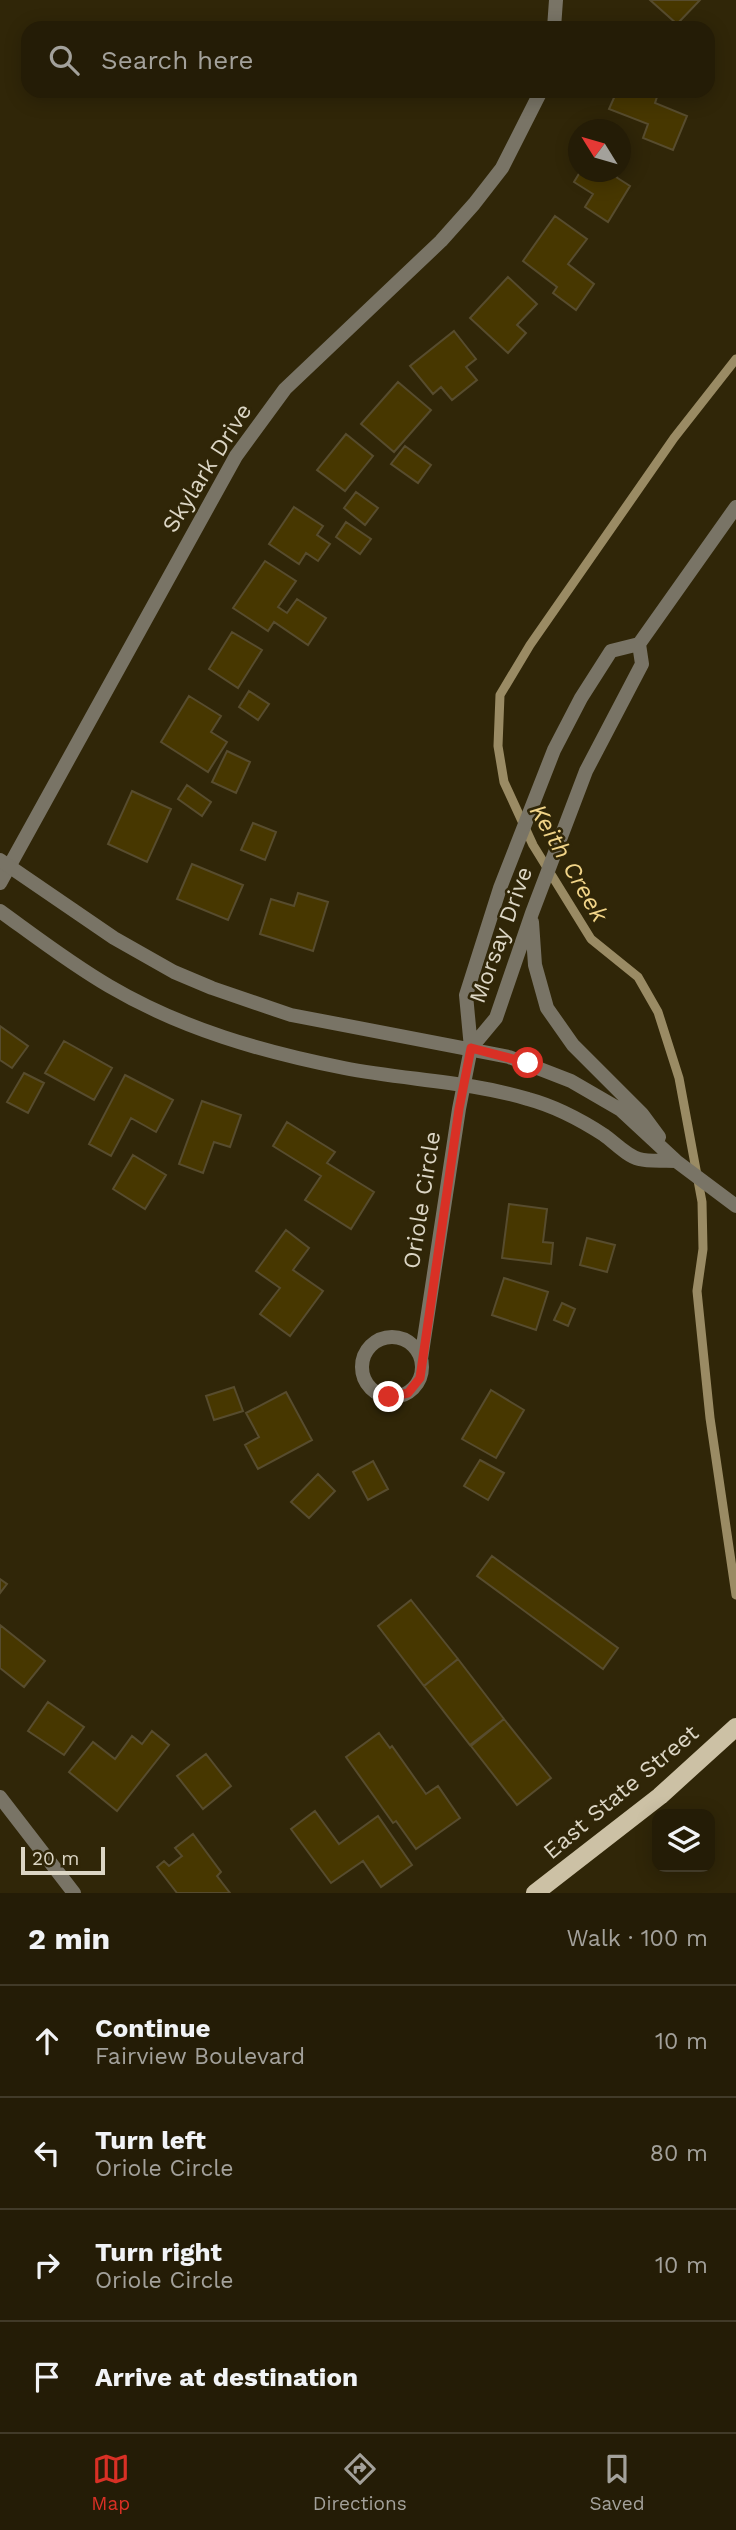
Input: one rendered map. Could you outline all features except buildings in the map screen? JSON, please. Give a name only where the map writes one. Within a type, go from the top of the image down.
[{"type":"main road","name":"East State Street","points":[[535,1893],[660,1796],[736,1727]]},
{"type":"street","points":[[554,21],[556,0]]},
{"type":"street","name":"Skylark Drive","points":[[0,883],[5,863],[236,456],[285,389],[441,242],[474,204],[502,168],[537,98]]},
{"type":"street","name":"Morsay Drive","points":[[471,1048],[466,995],[500,888],[538,788],[580,698],[611,651],[639,644],[736,507]]},
{"type":"street","name":"Morsay Drive","points":[[471,1048],[496,1018],[531,913],[569,815],[591,762],[642,664],[639,644]]},
{"type":"street","points":[[5,863],[124,944],[174,972],[212,988],[291,1015],[471,1048],[528,1063],[592,1092],[621,1110],[676,1161],[732,1203]]},
{"type":"street","points":[[0,911],[111,988],[209,1032],[248,1046],[347,1069],[489,1089],[534,1100],[580,1120],[638,1159],[676,1161]]},
{"type":"street","points":[[531,913],[535,965],[547,1008],[573,1045],[642,1114],[676,1161]]},
{"type":"street","name":"Oriole Circle","points":[[421,1359],[410,1343],[391,1337],[382,1338],[366,1351],[362,1371],[370,1389],[389,1397],[408,1393],[420,1378],[471,1048]]},
{"type":"street","points":[[0,1797],[74,1893]]},
{"type":"waterway","name":"Keith Creek","points":[[736,359],[674,438],[530,645],[500,695],[498,746],[504,782],[533,845],[591,939],[638,977],[658,1012],[679,1078],[702,1202],[703,1249],[697,1291],[710,1418],[736,1595]]},
{"type":"route","points":[[389,1397],[408,1393],[420,1378],[459,1109],[471,1048],[528,1063]]}]
